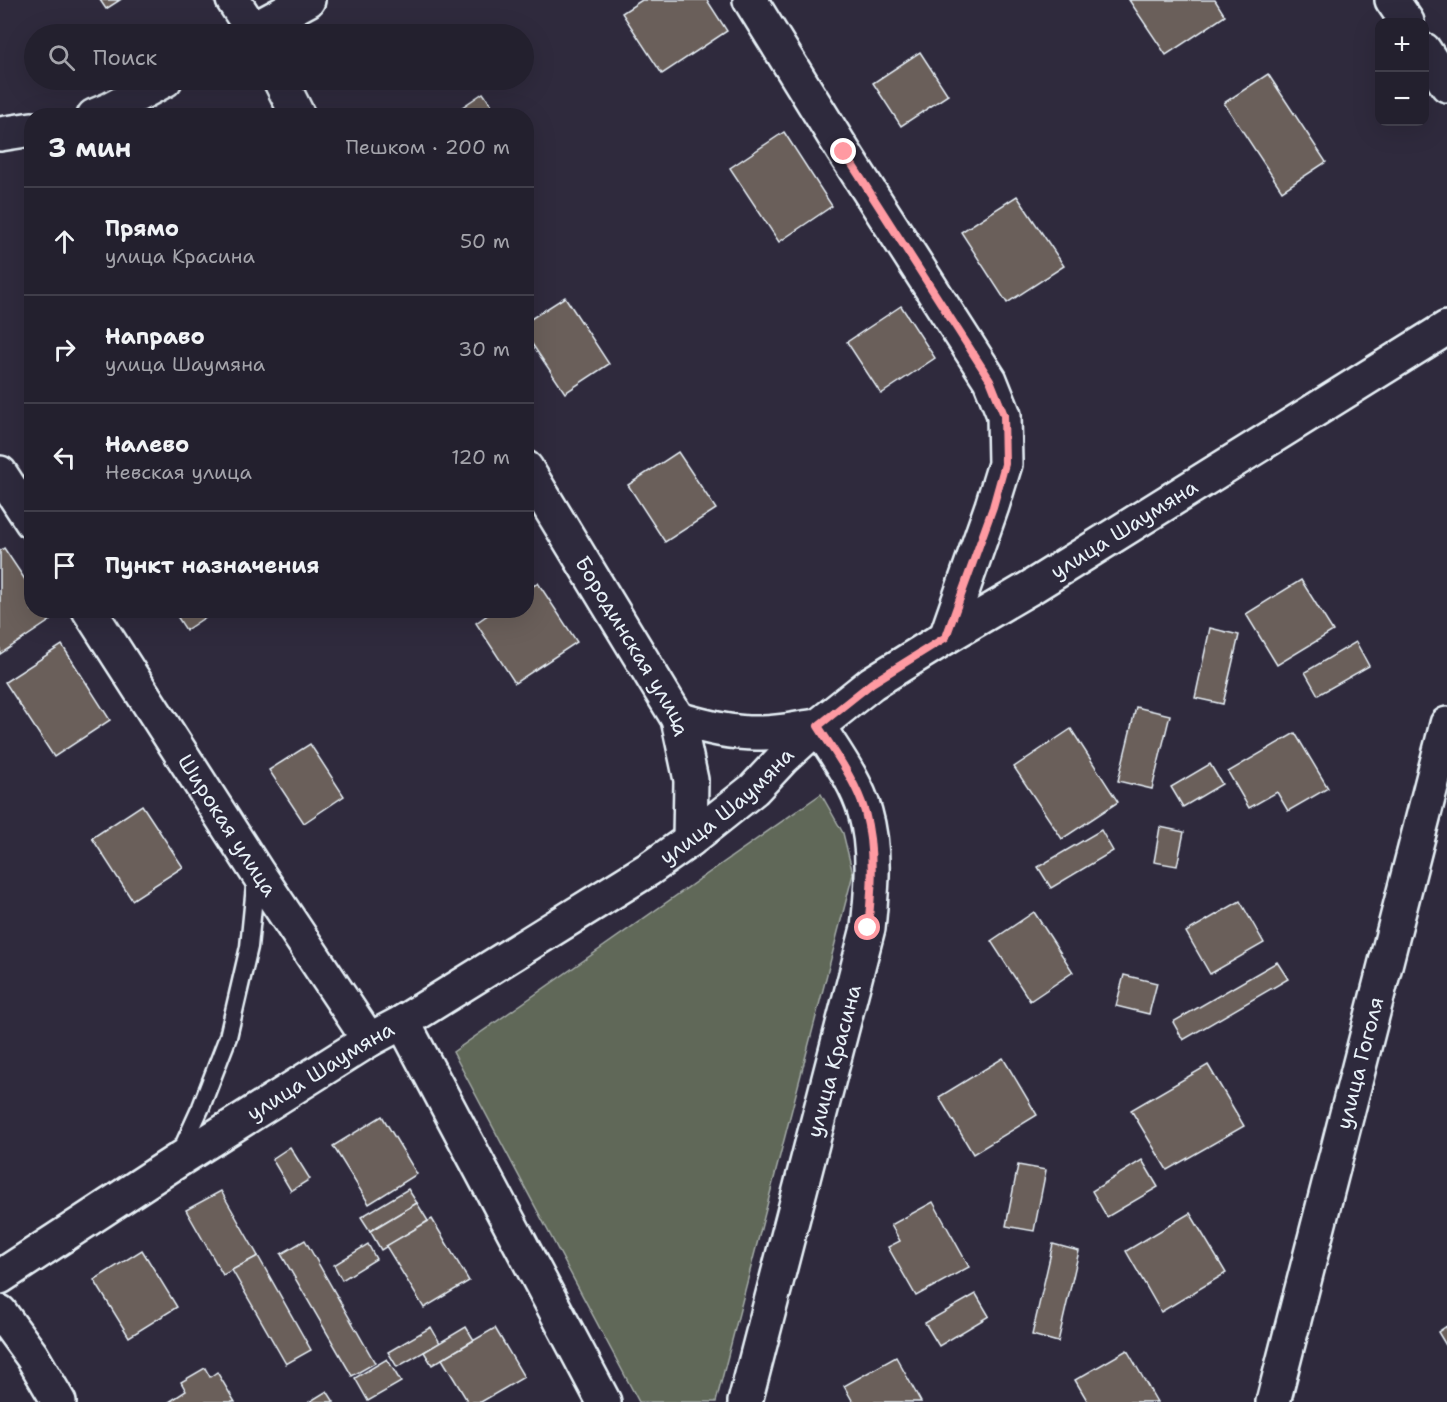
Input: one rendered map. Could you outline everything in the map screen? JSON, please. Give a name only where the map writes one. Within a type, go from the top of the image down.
[{"type":"street","points":[[233,0],[246,24]]},
{"type":"street","points":[[267,24],[308,0]]},
{"type":"street","points":[[750,0],[990,380],[1004,415],[1005,464],[993,507],[946,637]]},
{"type":"street","points":[[1392,0],[1404,18]]},
{"type":"street","points":[[1429,56],[1447,85]]},
{"type":"street","points":[[113,108],[146,90]]},
{"type":"street","points":[[285,90],[294,108]]},
{"type":"street","points":[[0,134],[24,130]]},
{"type":"street","name":"улица Шаумяна","points":[[0,1277],[177,1161],[369,1040],[403,1022],[649,869],[754,789],[818,726],[872,683],[1033,586],[1447,328]]},
{"type":"street","points":[[0,473],[24,510]]},
{"type":"street","name":"Бородинская улица","points":[[534,481],[678,719],[691,780],[690,840]]},
{"type":"street","name":"Широкая улица","points":[[93,618],[257,872],[369,1040]]},
{"type":"street","points":[[678,719],[739,733],[764,734],[818,726]]},
{"type":"street","name":"улица Гоголя","points":[[1273,1402],[1447,724]]},
{"type":"street","name":"улица Красина","points":[[745,1402],[868,928],[872,884],[871,842],[864,810],[853,783],[818,726]]},
{"type":"street","points":[[403,1022],[604,1402]]},
{"type":"street","points":[[0,1312],[32,1356],[59,1402]]},
{"type":"lane","points":[[177,1161],[228,1037],[249,947],[257,872]]},
{"type":"green space","points":[[821,794],[843,833],[853,874],[716,1402],[639,1402],[453,1052]]},
{"type":"building","points":[[100,0],[120,0],[106,9]]},
{"type":"building","points":[[642,0],[707,0],[727,31],[662,74],[622,13]]},
{"type":"building","points":[[1129,0],[1215,0],[1225,16],[1166,55]]},
{"type":"building","points":[[920,52],[948,95],[901,126],[873,83]]},
{"type":"building","points":[[1268,74],[1326,162],[1282,191],[1224,103]]},
{"type":"building","points":[[483,93],[493,108],[461,108]]},
{"type":"building","points":[[784,132],[832,206],[779,242],[730,168]]},
{"type":"building","points":[[1017,196],[1064,266],[1007,303],[961,232]]},
{"type":"building","points":[[565,297],[609,364],[565,393],[534,347],[534,317]]},
{"type":"building","points":[[901,306],[935,358],[881,394],[847,342]]},
{"type":"building","points":[[678,452],[716,509],[665,542],[628,485]]},
{"type":"building","points":[[4,548],[24,578],[24,618],[50,618],[51,620],[0,654],[0,551]]},
{"type":"building","points":[[1301,580],[1333,631],[1277,665],[1246,614]]},
{"type":"building","points":[[538,583],[577,642],[515,683],[476,623],[483,618],[534,618],[534,585]]},
{"type":"building","points":[[178,618],[204,618],[186,630]]},
{"type":"building","points":[[1210,628],[1239,635],[1223,704],[1195,698]]},
{"type":"building","points":[[1356,642],[1369,666],[1318,695],[1305,672]]},
{"type":"building","points":[[62,645],[110,720],[54,757],[5,682]]},
{"type":"building","points":[[1136,707],[1170,715],[1152,789],[1118,781]]},
{"type":"building","points":[[1071,729],[1118,802],[1062,839],[1014,767]]},
{"type":"building","points":[[1295,733],[1328,788],[1288,811],[1277,792],[1249,808],[1228,772]]},
{"type":"building","points":[[310,744],[344,796],[304,823],[269,770]]},
{"type":"building","points":[[1210,764],[1222,784],[1183,807],[1171,787]]},
{"type":"building","points":[[142,805],[183,867],[132,900],[92,838]]},
{"type":"building","points":[[1160,827],[1184,832],[1177,866],[1154,862]]},
{"type":"building","points":[[1101,830],[1113,851],[1051,888],[1038,867]]},
{"type":"building","points":[[1240,901],[1264,943],[1210,974],[1186,932]]},
{"type":"building","points":[[1034,912],[1073,972],[1030,1001],[991,941]]},
{"type":"building","points":[[1277,962],[1288,979],[1183,1040],[1173,1022]]},
{"type":"building","points":[[1124,975],[1157,983],[1149,1014],[1116,1006]]},
{"type":"building","points":[[1003,1058],[1037,1115],[973,1154],[939,1097]]},
{"type":"building","points":[[1208,1065],[1244,1126],[1167,1170],[1131,1110]]},
{"type":"building","points":[[382,1116],[417,1174],[369,1204],[333,1146]]},
{"type":"building","points":[[290,1147],[310,1179],[291,1191],[272,1159]]},
{"type":"building","points":[[1142,1160],[1158,1187],[1107,1217],[1092,1191]]},
{"type":"building","points":[[1018,1165],[1046,1170],[1034,1231],[1006,1226]]},
{"type":"building","points":[[408,1189],[417,1203],[370,1231],[361,1217]]},
{"type":"building","points":[[221,1191],[258,1256],[223,1275],[186,1210]]},
{"type":"building","points":[[933,1202],[969,1267],[916,1296],[888,1247],[900,1241],[891,1225]]},
{"type":"building","points":[[417,1203],[428,1221],[381,1250],[370,1231]]},
{"type":"building","points":[[1190,1213],[1226,1273],[1161,1312],[1126,1251]]},
{"type":"building","points":[[432,1219],[469,1281],[424,1308],[386,1246]]},
{"type":"building","points":[[305,1240],[375,1363],[352,1376],[281,1254]]},
{"type":"building","points":[[368,1244],[376,1259],[342,1280],[334,1265]]},
{"type":"building","points":[[1053,1244],[1079,1251],[1058,1342],[1032,1335]]},
{"type":"building","points":[[142,1250],[177,1307],[129,1337],[94,1280]]},
{"type":"building","points":[[258,1256],[311,1350],[286,1364],[232,1270]]},
{"type":"building","points":[[976,1294],[989,1316],[939,1346],[925,1323]]},
{"type":"building","points":[[1447,1326],[1447,1347],[1438,1332]]},
{"type":"building","points":[[431,1327],[440,1343],[397,1367],[388,1352]]},
{"type":"building","points":[[466,1327],[474,1340],[432,1365],[424,1352]]},
{"type":"building","points":[[495,1328],[524,1377],[481,1402],[468,1402],[442,1359]]},
{"type":"building","points":[[1127,1350],[1157,1402],[1088,1402],[1075,1380]]},
{"type":"building","points":[[896,1357],[921,1402],[853,1402],[844,1386]]},
{"type":"building","points":[[387,1359],[401,1382],[368,1401],[355,1378]]},
{"type":"building","points":[[205,1368],[210,1377],[217,1372],[235,1402],[169,1402],[186,1391],[181,1382]]},
{"type":"building","points":[[327,1391],[334,1402],[309,1402]]},
{"type":"route","points":[[844,152],[990,380],[1004,415],[1005,464],[993,507],[946,637],[872,683],[818,726],[853,783],[864,810],[871,842],[872,884],[868,928]]}]
